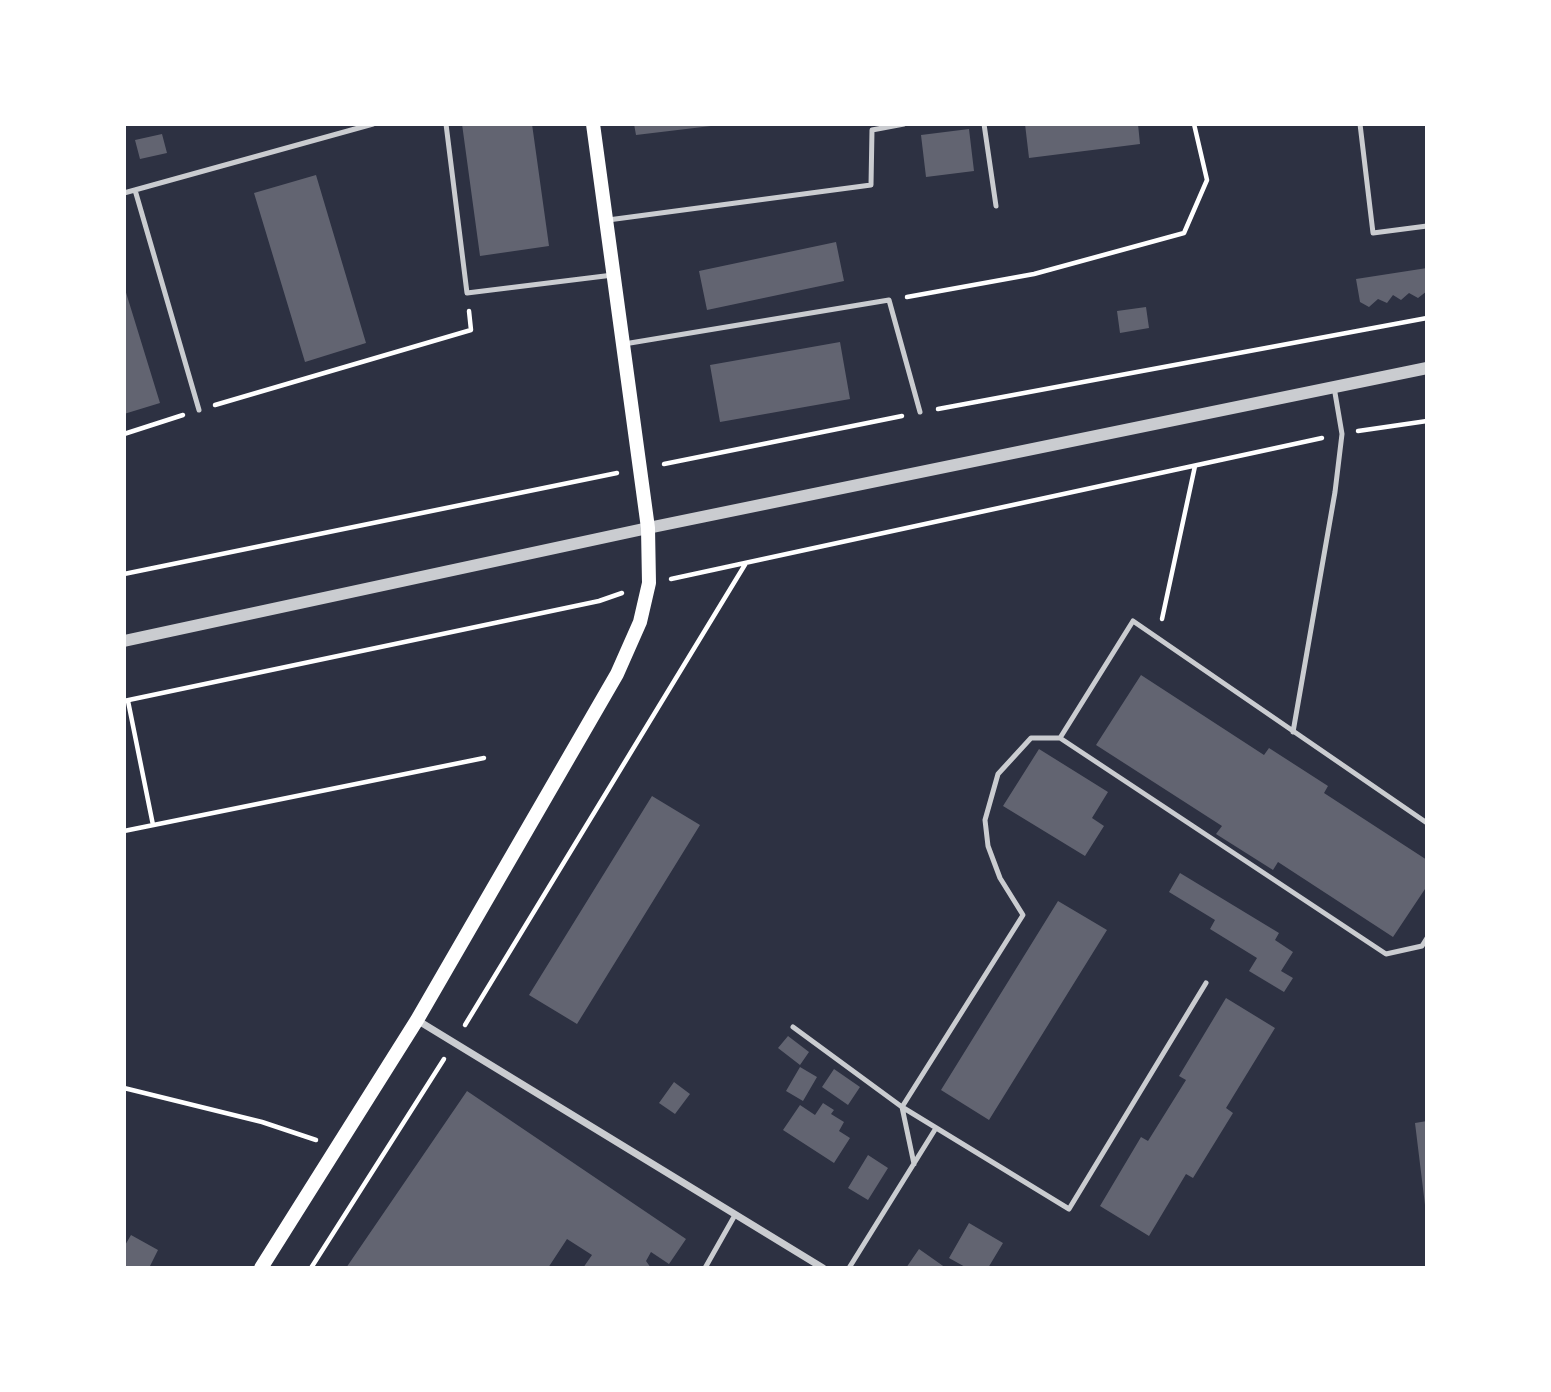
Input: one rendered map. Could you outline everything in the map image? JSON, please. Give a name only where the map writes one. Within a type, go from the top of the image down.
[{"type":"main road","points":[[261,1268],[417,1020],[617,674],[640,622],[649,583],[648,527],[593,124]]},
{"type":"street","points":[[124,641],[648,527],[1427,368]]},
{"type":"street","points":[[417,1020],[822,1268]]},
{"type":"lane","points":[[124,193],[373,124]]},
{"type":"lane","points":[[446,124],[467,293],[613,275]]},
{"type":"lane","points":[[605,221],[872,185],[872,130],[904,124]]},
{"type":"lane","points":[[984,124],[996,206]]},
{"type":"lane","points":[[1360,124],[1373,233],[1427,226]]},
{"type":"lane","points":[[135,190],[199,410]]},
{"type":"lane","points":[[623,344],[889,300],[920,412]]},
{"type":"lane","points":[[1293,733],[1335,492],[1342,434],[1334,387]]},
{"type":"lane","points":[[1060,738],[1133,621],[1293,733],[1427,822]]},
{"type":"lane","points":[[914,1164],[902,1107],[1023,915],[1000,878],[988,846],[985,820],[998,774],[1031,738],[1060,738],[1386,954],[1422,946],[1427,939]]},
{"type":"lane","points":[[793,1027],[902,1107],[1069,1209],[1206,983]]},
{"type":"lane","points":[[849,1268],[936,1128]]},
{"type":"lane","points":[[705,1268],[735,1215]]},
{"type":"path","points":[[889,300],[1034,274],[1184,233],[1207,180],[1194,124]]},
{"type":"path","points":[[124,434],[471,330],[467,293]]},
{"type":"path","points":[[124,573],[920,412],[1427,318]]},
{"type":"path","points":[[153,825],[125,701],[598,601],[649,583],[1342,434],[1427,421]]},
{"type":"path","points":[[1158,638],[1195,466]]},
{"type":"path","points":[[311,1268],[454,1043],[747,563]]},
{"type":"path","points":[[124,831],[484,758]]},
{"type":"path","points":[[124,1088],[261,1122],[337,1147]]},
{"type":"building","points":[[462,124],[532,124],[549,246],[480,256]]},
{"type":"building","points":[[634,124],[711,124],[711,126],[636,135]]},
{"type":"building","points":[[1025,124],[1138,124],[1140,144],[1029,158]]},
{"type":"building","points":[[969,129],[974,171],[926,177],[921,135]]},
{"type":"building","points":[[162,134],[167,153],[140,159],[135,140]]},
{"type":"building","points":[[316,175],[366,343],[305,362],[254,193]]},
{"type":"building","points":[[836,242],[844,281],[707,310],[699,271]]},
{"type":"building","points":[[1427,268],[1427,291],[1418,298],[1409,293],[1401,300],[1393,295],[1387,303],[1378,299],[1369,307],[1360,302],[1356,279]]},
{"type":"building","points":[[124,286],[160,403],[124,414]]},
{"type":"building","points":[[1146,307],[1149,328],[1120,333],[1117,311]]},
{"type":"building","points":[[840,342],[850,399],[720,422],[710,365]]},
{"type":"building","points":[[1141,675],[1264,755],[1269,748],[1328,786],[1324,793],[1427,860],[1427,886],[1393,937],[1278,862],[1273,870],[1216,834],[1222,826],[1096,745]]},
{"type":"building","points":[[1039,749],[1108,792],[1092,818],[1104,826],[1085,856],[1003,806]]},
{"type":"building","points":[[652,796],[700,825],[577,1024],[529,995]]},
{"type":"building","points":[[1180,873],[1279,933],[1275,940],[1293,952],[1281,971],[1293,978],[1284,992],[1249,971],[1257,958],[1210,929],[1215,920],[1169,892]]},
{"type":"building","points":[[1058,901],[1107,930],[989,1120],[941,1090]]},
{"type":"building","points":[[1226,998],[1275,1028],[1226,1108],[1233,1113],[1193,1178],[1186,1174],[1149,1236],[1100,1206],[1141,1137],[1148,1141],[1186,1080],[1179,1076]]},
{"type":"building","points":[[788,1036],[809,1052],[800,1065],[778,1048]]},
{"type":"building","points":[[800,1067],[817,1077],[803,1101],[786,1091]]},
{"type":"building","points":[[834,1069],[860,1087],[848,1105],[822,1087]]},
{"type":"building","points":[[674,1082],[690,1094],[675,1114],[659,1103]]},
{"type":"building","points":[[467,1091],[686,1239],[669,1264],[651,1252],[646,1261],[651,1268],[583,1268],[592,1255],[567,1239],[548,1268],[346,1268]]},
{"type":"building","points":[[823,1103],[834,1110],[831,1114],[844,1122],[839,1131],[850,1138],[834,1163],[783,1130],[800,1105],[815,1115]]},
{"type":"building","points":[[1427,1121],[1427,1205],[1425,1205],[1415,1123]]},
{"type":"building","points":[[868,1155],[888,1168],[868,1200],[848,1188]]},
{"type":"building","points":[[969,1223],[1003,1243],[988,1268],[967,1268],[949,1258]]},
{"type":"building","points":[[131,1235],[158,1250],[149,1268],[124,1268],[124,1247]]},
{"type":"building","points":[[919,1249],[946,1268],[906,1268]]}]
